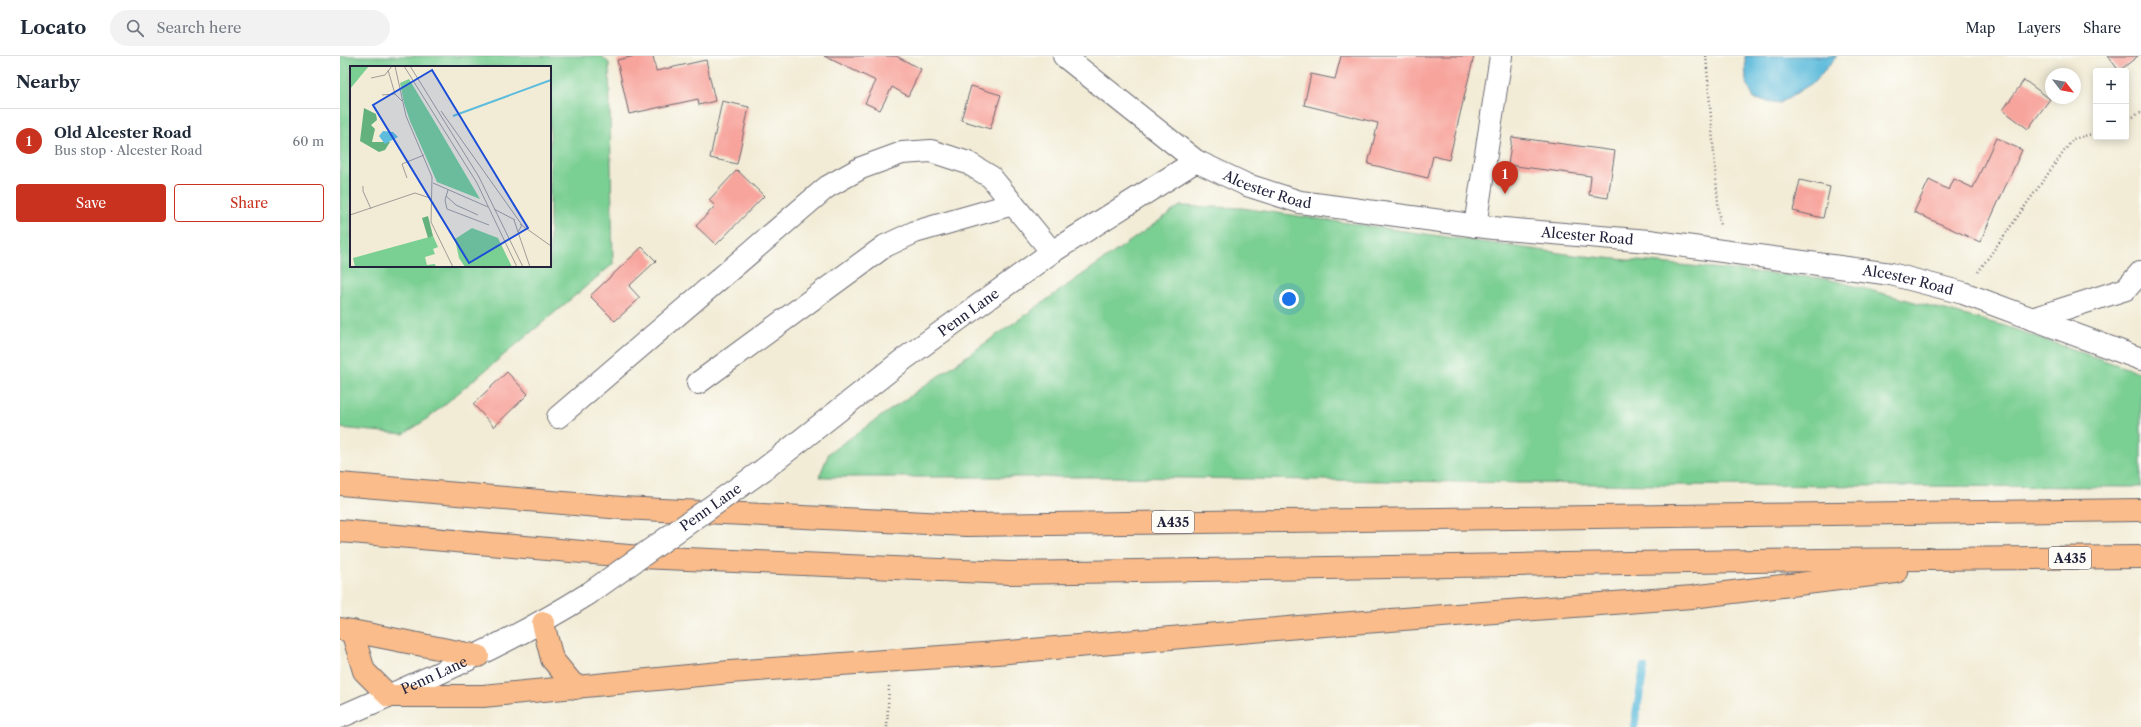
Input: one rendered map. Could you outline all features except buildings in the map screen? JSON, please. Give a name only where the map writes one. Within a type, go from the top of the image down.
[{"type":"highway","name":"A435","points":[[340,484],[622,508],[967,525],[2141,510]]},
{"type":"highway","name":"A435","points":[[340,531],[640,557],[1008,573],[1820,560],[2141,557]]},
{"type":"highway","points":[[346,630],[364,671],[389,696],[483,696],[730,672],[890,661],[1692,597],[1998,559]]},
{"type":"highway","points":[[543,623],[552,659],[576,688]]},
{"type":"highway","points":[[346,630],[478,656]]},
{"type":"street","points":[[1475,226],[1501,56]]},
{"type":"street","name":"Alcester Road","points":[[1079,60],[1196,161],[1247,185],[1300,202],[1475,226],[1650,241],[1891,274],[1963,293],[2141,359]]},
{"type":"street","points":[[558,417],[827,187],[861,168],[902,153],[931,150],[968,163],[991,177],[1052,252]]},
{"type":"street","name":"Penn Lane","points":[[340,717],[478,656],[543,623],[588,594],[763,470],[904,359],[1052,252],[1196,161]]},
{"type":"street","points":[[698,383],[885,246],[915,232],[1013,204]]},
{"type":"street","points":[[2032,319],[2134,292],[2141,272]]},
{"type":"path","points":[[1706,56],[1722,250]]},
{"type":"path","points":[[2129,119],[2141,112]]},
{"type":"path","points":[[1963,293],[2073,139],[2093,134]]},
{"type":"path","points":[[887,727],[890,661]]},
{"type":"green space","points":[[340,56],[601,56],[609,63],[613,264],[427,419],[404,434],[340,428]]},
{"type":"green space","points":[[1180,206],[1242,208],[1574,255],[1828,279],[2005,326],[2141,373],[2141,487],[1663,485],[1117,477],[819,477],[829,453]]},
{"type":"water","points":[[1745,56],[1837,56],[1814,82],[1780,103],[1754,99],[1746,81]]},
{"type":"waterway","points":[[1634,727],[1644,668]]},
{"type":"place","name":"Old Alcester Road","points":[[1505,194]]}]
